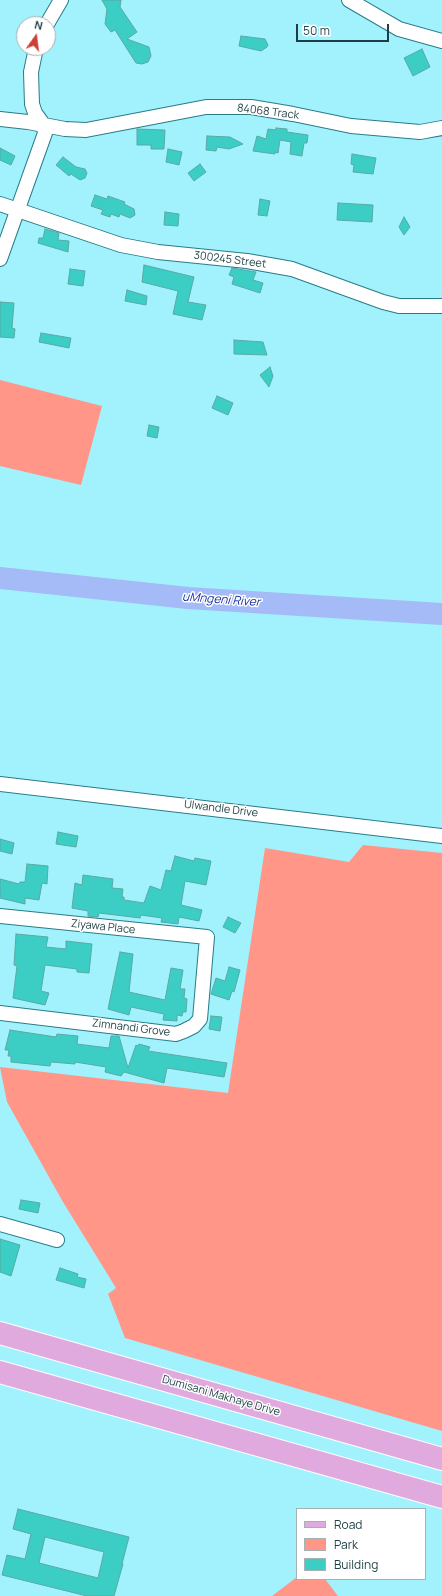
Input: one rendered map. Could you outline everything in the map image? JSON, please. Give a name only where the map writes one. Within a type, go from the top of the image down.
[{"type":"main road","name":"Dumisani Makhaye Drive","points":[[0,1333],[442,1459]]},
{"type":"main road","points":[[0,1372],[442,1497]]},
{"type":"street","points":[[52,16],[61,0]]},
{"type":"street","points":[[349,0],[399,30],[442,41]]},
{"type":"street","points":[[0,259],[7,206],[44,140],[45,133],[43,124],[35,113],[32,104],[31,72],[34,56]]},
{"type":"street","name":"84068 Track","points":[[0,119],[43,124],[65,129],[86,130],[206,107],[251,107],[358,127],[420,132],[442,128]]},
{"type":"street","name":"300245 Street","points":[[7,206],[122,245],[158,252],[247,261],[292,269],[399,306],[442,306]]},
{"type":"street","name":"Ulwandle Drive","points":[[0,784],[442,836]]},
{"type":"street","name":"Ziyawa Place","points":[[0,916],[207,937]]},
{"type":"street","name":"Zimnandi Grove","points":[[0,1013],[176,1034],[194,1026],[200,1019],[207,937]]},
{"type":"street","points":[[0,1224],[57,1240]]},
{"type":"green space","points":[[0,380],[102,406],[81,485],[0,466]]},
{"type":"green space","points":[[363,845],[442,853],[442,1431],[125,1338],[108,1294],[116,1288],[63,1202],[7,1102],[0,1067],[228,1093],[265,848],[349,862]]},
{"type":"green space","points":[[296,1578],[296,1580],[326,1580],[338,1596],[272,1596]]},
{"type":"building","points":[[102,0],[121,0],[120,7],[137,32],[127,39],[149,47],[151,56],[148,62],[142,64],[136,63],[115,30],[111,32],[105,24],[107,9]]},
{"type":"building","points":[[241,36],[265,39],[268,45],[261,51],[239,46]]},
{"type":"building","points":[[422,49],[430,67],[413,76],[404,58]]},
{"type":"building","points":[[276,128],[287,129],[287,132],[308,135],[307,143],[304,143],[302,156],[290,154],[291,142],[280,140],[278,153],[275,152],[275,154],[253,151],[257,136],[266,139],[268,129],[276,130]]},
{"type":"building","points":[[137,129],[165,130],[164,149],[151,149],[151,145],[137,145]]},
{"type":"building","points":[[207,136],[230,137],[243,144],[229,149],[217,147],[216,151],[206,150]]},
{"type":"building","points":[[0,148],[15,156],[11,165],[0,160]]},
{"type":"building","points":[[168,149],[182,152],[179,165],[166,162]]},
{"type":"building","points":[[352,154],[376,158],[373,174],[353,172],[354,165],[351,164]]},
{"type":"building","points":[[63,157],[76,167],[85,169],[87,173],[85,178],[80,180],[71,174],[69,176],[56,165]]},
{"type":"building","points":[[200,164],[206,172],[194,181],[188,173]]},
{"type":"building","points":[[95,195],[107,199],[108,196],[125,202],[124,204],[134,209],[135,215],[130,218],[120,214],[119,217],[111,214],[110,217],[101,214],[103,210],[91,206]]},
{"type":"building","points":[[260,199],[270,201],[267,216],[258,215]]},
{"type":"building","points":[[338,203],[373,205],[372,222],[337,220]]},
{"type":"building","points":[[165,212],[179,214],[178,226],[164,225]]},
{"type":"building","points":[[404,217],[410,227],[404,235],[399,227]]},
{"type":"building","points":[[45,229],[59,233],[58,240],[69,241],[68,252],[38,243],[39,238],[43,238]]},
{"type":"building","points":[[144,265],[194,277],[188,302],[206,305],[202,320],[173,314],[178,291],[142,282]]},
{"type":"building","points":[[232,268],[256,272],[253,280],[263,283],[260,293],[232,284],[234,277],[229,275]]},
{"type":"building","points":[[70,269],[85,271],[83,286],[68,284]]},
{"type":"building","points":[[127,290],[147,296],[146,305],[125,301]]},
{"type":"building","points":[[0,302],[14,303],[12,328],[15,329],[14,338],[0,337]]},
{"type":"building","points":[[41,333],[71,338],[69,348],[39,342]]},
{"type":"building","points":[[234,340],[263,342],[267,355],[234,354]]},
{"type":"building","points":[[270,367],[273,376],[269,387],[260,375]]},
{"type":"building","points":[[217,396],[233,403],[228,415],[212,408]]},
{"type":"building","points":[[149,425],[159,427],[157,438],[147,436]]},
{"type":"building","points":[[58,832],[78,836],[76,847],[56,844]]},
{"type":"building","points":[[0,839],[14,843],[12,854],[0,851]]},
{"type":"building","points":[[175,856],[194,861],[195,858],[211,861],[206,885],[185,881],[181,905],[202,910],[199,921],[179,917],[178,924],[161,922],[162,918],[141,915],[140,918],[99,913],[98,917],[88,916],[88,911],[72,908],[75,883],[82,885],[83,875],[113,879],[112,888],[123,889],[122,897],[124,897],[124,900],[144,903],[150,886],[161,890],[166,870],[171,871]]},
{"type":"building","points":[[27,864],[48,866],[47,884],[42,883],[39,900],[25,898],[25,904],[0,898],[0,879],[19,884],[20,882],[25,882]]},
{"type":"building","points":[[228,917],[241,923],[235,933],[223,927]]},
{"type":"building","points":[[16,934],[48,937],[46,947],[66,949],[66,941],[92,944],[89,973],[77,972],[77,969],[45,965],[41,991],[49,993],[45,1005],[13,998],[17,966],[14,965]]},
{"type":"building","points":[[120,952],[133,954],[129,992],[165,1000],[171,968],[183,970],[180,989],[185,989],[184,998],[187,999],[186,1012],[183,1012],[182,1016],[177,1015],[177,1021],[163,1020],[164,1014],[131,1007],[129,1015],[108,1009]]},
{"type":"building","points":[[229,967],[240,970],[234,992],[232,991],[229,1000],[211,994],[216,978],[225,981]]},
{"type":"building","points":[[211,1016],[222,1017],[220,1031],[209,1029]]},
{"type":"building","points":[[10,1030],[56,1037],[57,1034],[78,1036],[77,1044],[109,1048],[111,1036],[119,1036],[128,1068],[136,1045],[138,1046],[139,1044],[150,1047],[148,1051],[227,1063],[224,1077],[167,1068],[164,1083],[124,1072],[121,1076],[105,1072],[106,1067],[75,1062],[75,1064],[51,1062],[50,1066],[11,1062],[11,1056],[8,1056],[9,1050],[5,1050]]},
{"type":"building","points":[[21,1200],[40,1203],[38,1213],[19,1209]]},
{"type":"building","points":[[0,1239],[20,1245],[11,1276],[0,1272]]},
{"type":"building","points":[[60,1268],[78,1274],[77,1277],[86,1279],[84,1288],[56,1280]]},
{"type":"building","points":[[18,1509],[129,1537],[114,1596],[87,1596],[2,1575],[7,1555],[25,1559],[31,1534],[13,1529]],"holes":[[[45,1537],[104,1552],[98,1578],[39,1563]]]},
{"type":"waterway","name":"uMngeni River","points":[[0,578],[188,598],[442,614]]}]
